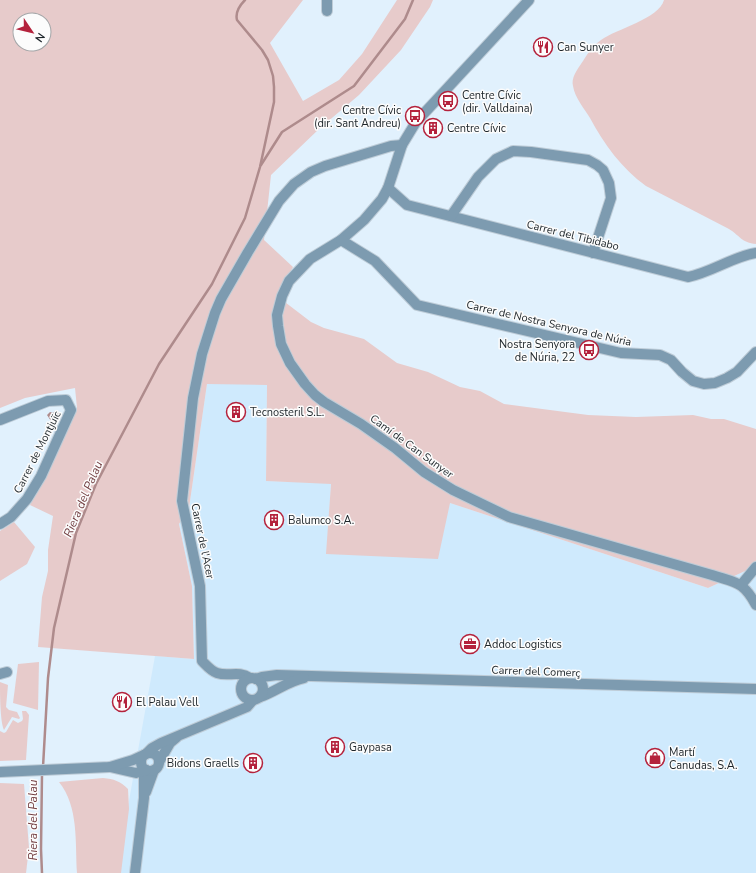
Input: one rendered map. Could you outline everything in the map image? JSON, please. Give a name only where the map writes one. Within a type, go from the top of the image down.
[{"type":"street","points":[[327,11],[328,0]]},
{"type":"street","name":"Camí de Can Sunyer","points":[[529,0],[416,122],[402,146],[388,188],[382,199],[364,220],[341,240],[330,245],[310,259],[289,281],[282,296],[277,316],[281,344],[290,363],[315,395],[324,402],[362,424],[395,448],[424,472],[453,490],[509,517],[712,575],[741,585]]},
{"type":"street","name":"Carrer de l'Acer","points":[[225,674],[218,673],[210,669],[202,661],[200,586],[182,501],[193,398],[204,347],[221,299],[279,201],[294,184],[311,172],[325,166],[390,146],[402,146]]},
{"type":"street","points":[[451,216],[478,177],[496,159],[513,151],[588,160],[603,170],[609,183],[611,198],[593,252]]},
{"type":"street","name":"Carrer del Tibidabo","points":[[388,188],[407,205],[688,277],[702,274],[747,254],[756,253]]},
{"type":"street","name":"Carrer de Nostra Senyora de Núria","points":[[341,240],[375,261],[417,304],[621,353],[660,356],[671,360],[693,381],[704,384],[715,383],[737,372],[756,352]]},
{"type":"street","name":"Carrer de Montjuïc","points":[[0,420],[48,401],[66,400],[71,410],[40,476],[27,499],[11,517],[0,524]]},
{"type":"street","points":[[756,567],[741,585],[748,592],[756,605]]},
{"type":"street","name":"Carrer del Comerç","points":[[225,674],[236,673],[245,675],[249,681],[277,675],[756,689]]},
{"type":"street","name":"Carrer del Comerç","points":[[252,697],[276,691],[294,680],[315,676]]},
{"type":"street","points":[[149,769],[142,766],[141,761],[152,748],[232,712],[252,697],[262,694],[262,684],[249,681],[241,689],[252,697]]},
{"type":"street","points":[[134,873],[149,769],[170,743],[183,733]]},
{"type":"street","points":[[110,767],[133,760],[146,754],[157,757],[149,769],[144,784],[144,798]]},
{"type":"street","points":[[0,772],[110,767],[149,769]]},
{"type":"shaded area","points":[[0,0],[303,0],[270,43],[303,101],[339,80],[362,54],[397,0],[433,0],[430,7],[401,50],[359,95],[319,129],[271,175],[264,240],[293,267],[277,296],[311,322],[324,328],[364,339],[397,363],[428,372],[460,387],[480,391],[504,404],[588,415],[636,417],[693,415],[711,419],[724,419],[756,429],[756,566],[708,588],[450,503],[438,559],[326,554],[331,484],[266,481],[267,385],[207,384],[189,508],[179,524],[192,586],[194,659],[38,647],[42,597],[48,571],[48,550],[53,516],[30,505],[77,408],[75,388],[25,398],[0,408]]},
{"type":"shaded area","points":[[664,0],[756,0],[756,244],[747,242],[729,229],[646,186],[637,179],[621,164],[601,137],[580,103],[574,90],[573,83],[576,71],[595,45],[608,36],[654,13]]},
{"type":"shaded area","points":[[207,384],[267,384],[266,481],[331,483],[327,554],[450,503],[708,588],[756,566],[756,873],[116,873],[155,656],[194,659],[192,586],[179,524],[189,508]]},
{"type":"shaded area","points":[[55,411],[59,413],[53,423],[47,415],[50,412],[53,413]]},
{"type":"shaded area","points":[[14,522],[35,547],[27,564],[0,581],[0,531]]},
{"type":"shaded area","points":[[39,662],[38,710],[13,703],[18,664]]},
{"type":"shaded area","points":[[0,682],[8,685],[6,707],[9,710],[17,712],[20,718],[12,717],[4,730],[1,714]]},
{"type":"shaded area","points":[[22,711],[26,711],[29,715],[26,760],[0,761],[0,731],[4,733],[6,732],[13,720],[18,723],[22,721]]},
{"type":"shaded area","points":[[103,778],[117,781],[128,789],[129,809],[121,873],[77,873],[76,837],[73,814],[70,802],[59,782]]},
{"type":"shaded area","points":[[0,783],[24,784],[29,848],[26,873],[0,873]]},
{"type":"waterway","name":"Riera del Palau","points":[[43,767],[48,678],[54,628],[76,533],[96,484],[159,364],[212,284],[245,218],[260,167],[274,102],[274,87],[273,76],[268,60],[262,50],[237,20],[238,9],[245,0]]},
{"type":"waterway","points":[[261,165],[282,132],[354,86],[405,19],[413,0]]},
{"type":"waterway","name":"Riera del Palau","points":[[42,774],[42,873]]},
{"type":"place","name":"Can Sunyer","points":[[543,47]]},
{"type":"place","name":"Centre Cívic (dir. Valldaina)","points":[[448,101]]},
{"type":"place","name":"Centre Cívic (dir. Sant Andreu)","points":[[415,116]]},
{"type":"place","name":"Centre Cívic","points":[[433,128]]},
{"type":"place","name":"Nostra Senyora de Núria, 22","points":[[589,350]]},
{"type":"place","name":"Tecnosteril S.L.","points":[[236,412]]},
{"type":"place","name":"Balumco S.A.","points":[[274,520]]},
{"type":"place","name":"Addoc Logistics","points":[[470,644]]},
{"type":"place","name":"El Palau Vell","points":[[122,702]]},
{"type":"place","name":"Gaypasa","points":[[335,747]]},
{"type":"place","name":"Martí Canudas, S.A.","points":[[655,758]]},
{"type":"place","name":"Bidons Graells","points":[[253,763]]}]
